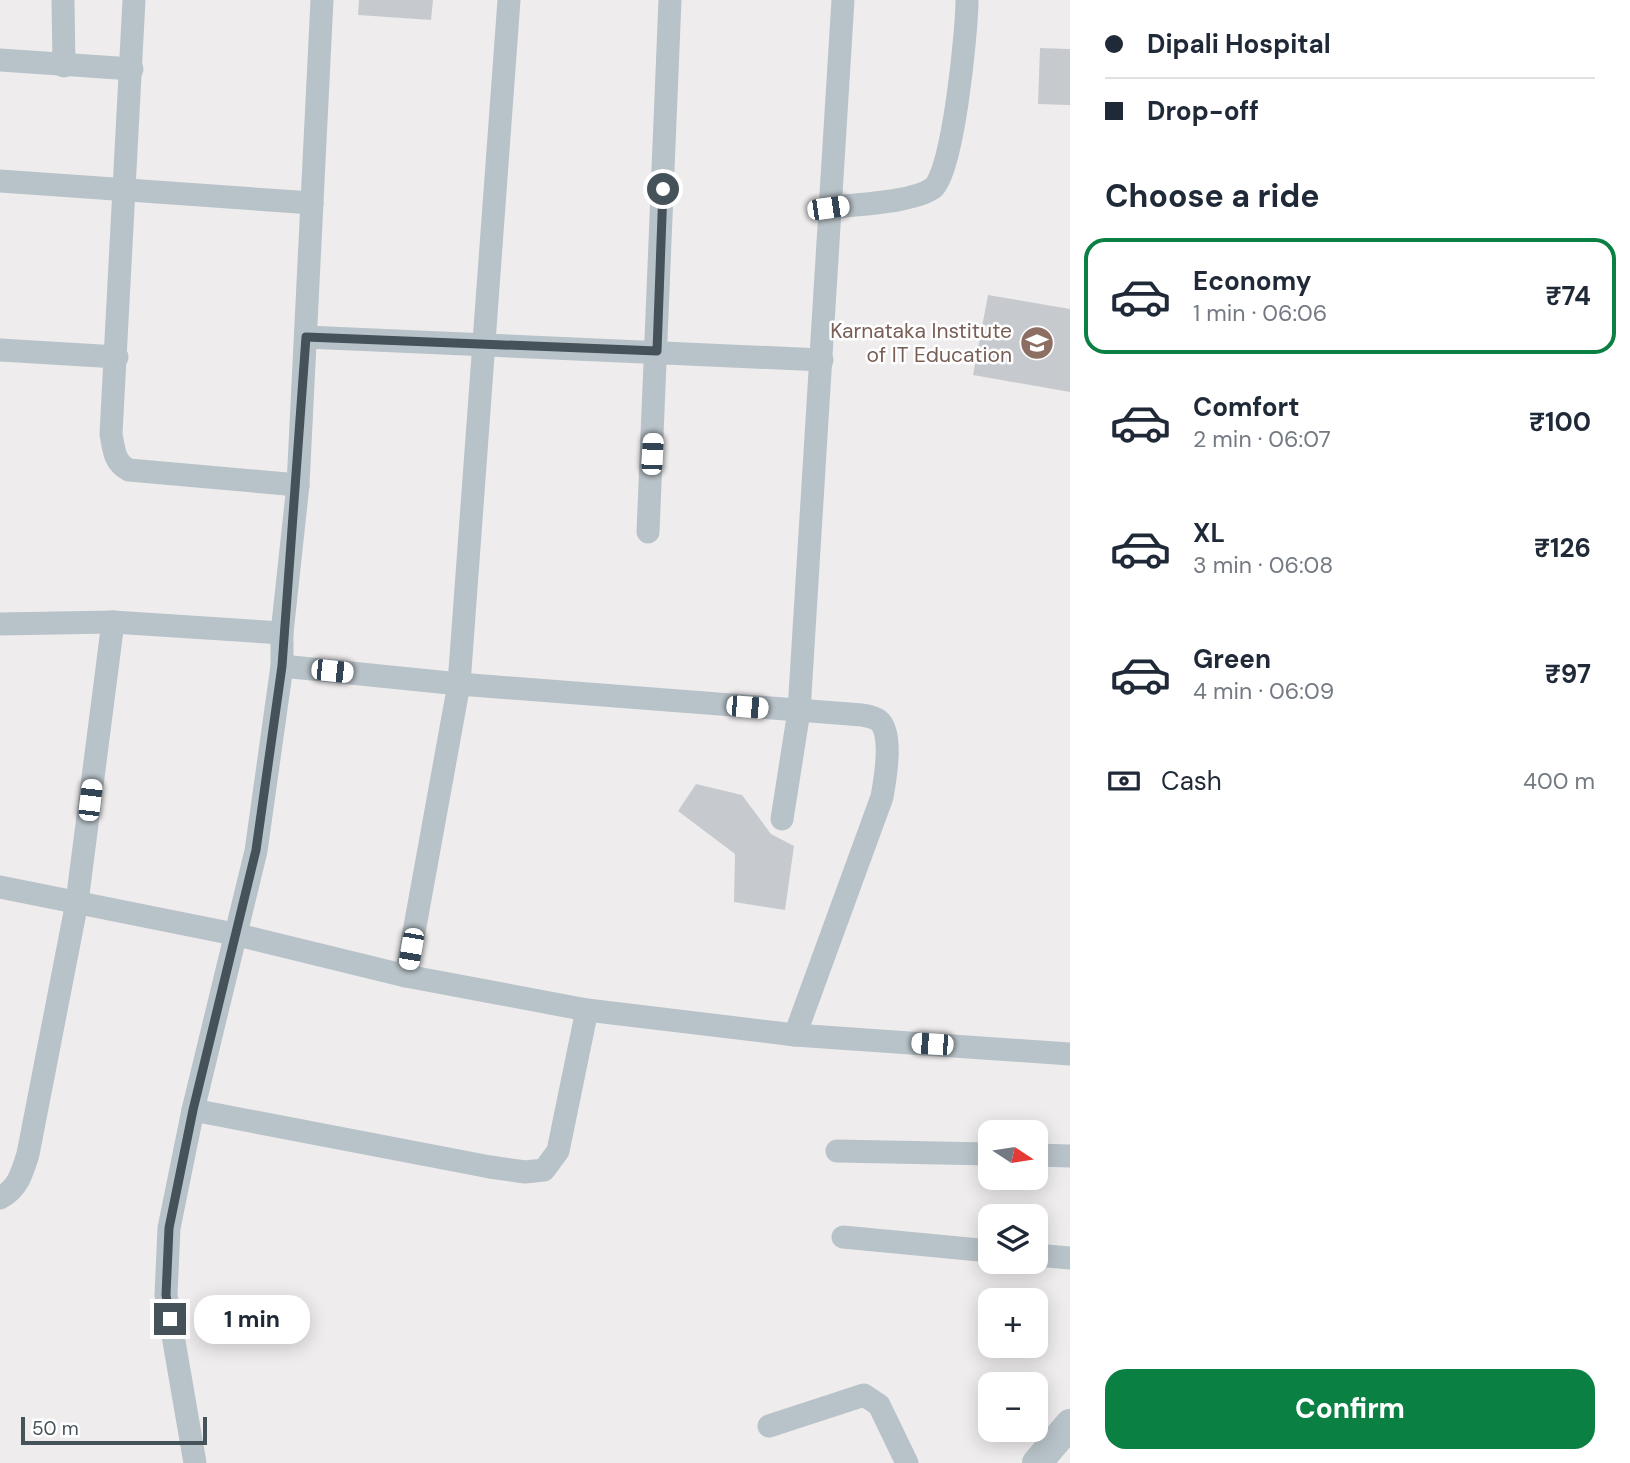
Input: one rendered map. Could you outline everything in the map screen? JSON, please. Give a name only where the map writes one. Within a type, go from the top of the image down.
[{"type":"street","points":[[62,0],[64,66]]},
{"type":"street","points":[[134,0],[111,434],[119,465],[129,470],[298,485]]},
{"type":"street","points":[[195,1463],[166,1295],[169,1228],[193,1110],[256,850],[282,666],[282,633],[298,485],[323,0]]},
{"type":"street","points":[[406,976],[458,684],[509,0]]},
{"type":"street","points":[[648,532],[670,0]]},
{"type":"street","points":[[782,819],[799,711],[822,360],[828,208],[843,0]]},
{"type":"street","points":[[828,208],[909,197],[932,190],[943,179],[951,143],[967,0]]},
{"type":"street","points":[[0,60],[132,69]]},
{"type":"street","points":[[0,181],[312,202]]},
{"type":"street","points":[[306,337],[822,360]]},
{"type":"street","points":[[0,350],[117,357]]},
{"type":"street","points":[[0,624],[113,622],[282,633]]},
{"type":"street","points":[[0,1198],[8,1194],[20,1180],[28,1154],[77,902],[113,622]]},
{"type":"street","points":[[282,666],[458,684],[862,715],[878,720],[884,727],[887,769],[873,825],[795,1035]]},
{"type":"street","points":[[0,887],[234,934],[406,976],[587,1010],[795,1035],[1070,1054]]},
{"type":"street","points":[[193,1110],[490,1167],[525,1172],[544,1170],[558,1151],[587,1010]]},
{"type":"street","points":[[837,1151],[978,1154]]},
{"type":"street","points":[[1048,1155],[1070,1156]]},
{"type":"street","points":[[843,1237],[978,1250]]},
{"type":"street","points":[[1048,1256],[1070,1258]]},
{"type":"street","points":[[769,1426],[864,1395],[880,1405],[907,1463]]},
{"type":"street","points":[[1037,1463],[1070,1424]]},
{"type":"building","points":[[359,0],[433,0],[431,20],[358,15]]},
{"type":"building","points":[[1040,48],[1070,49],[1070,105],[1038,104]]},
{"type":"building","points":[[988,295],[1070,309],[1070,392],[973,375]]},
{"type":"building","points":[[696,784],[742,795],[771,834],[794,846],[785,910],[734,902],[735,854],[678,811]]},
{"type":"place","name":"Karnataka Institute of IT Education","points":[[1037,343]]},
{"type":"route","points":[[170,1319],[166,1295],[169,1228],[193,1110],[256,850],[282,666],[282,633],[298,485],[306,337],[657,351],[663,189]]}]
